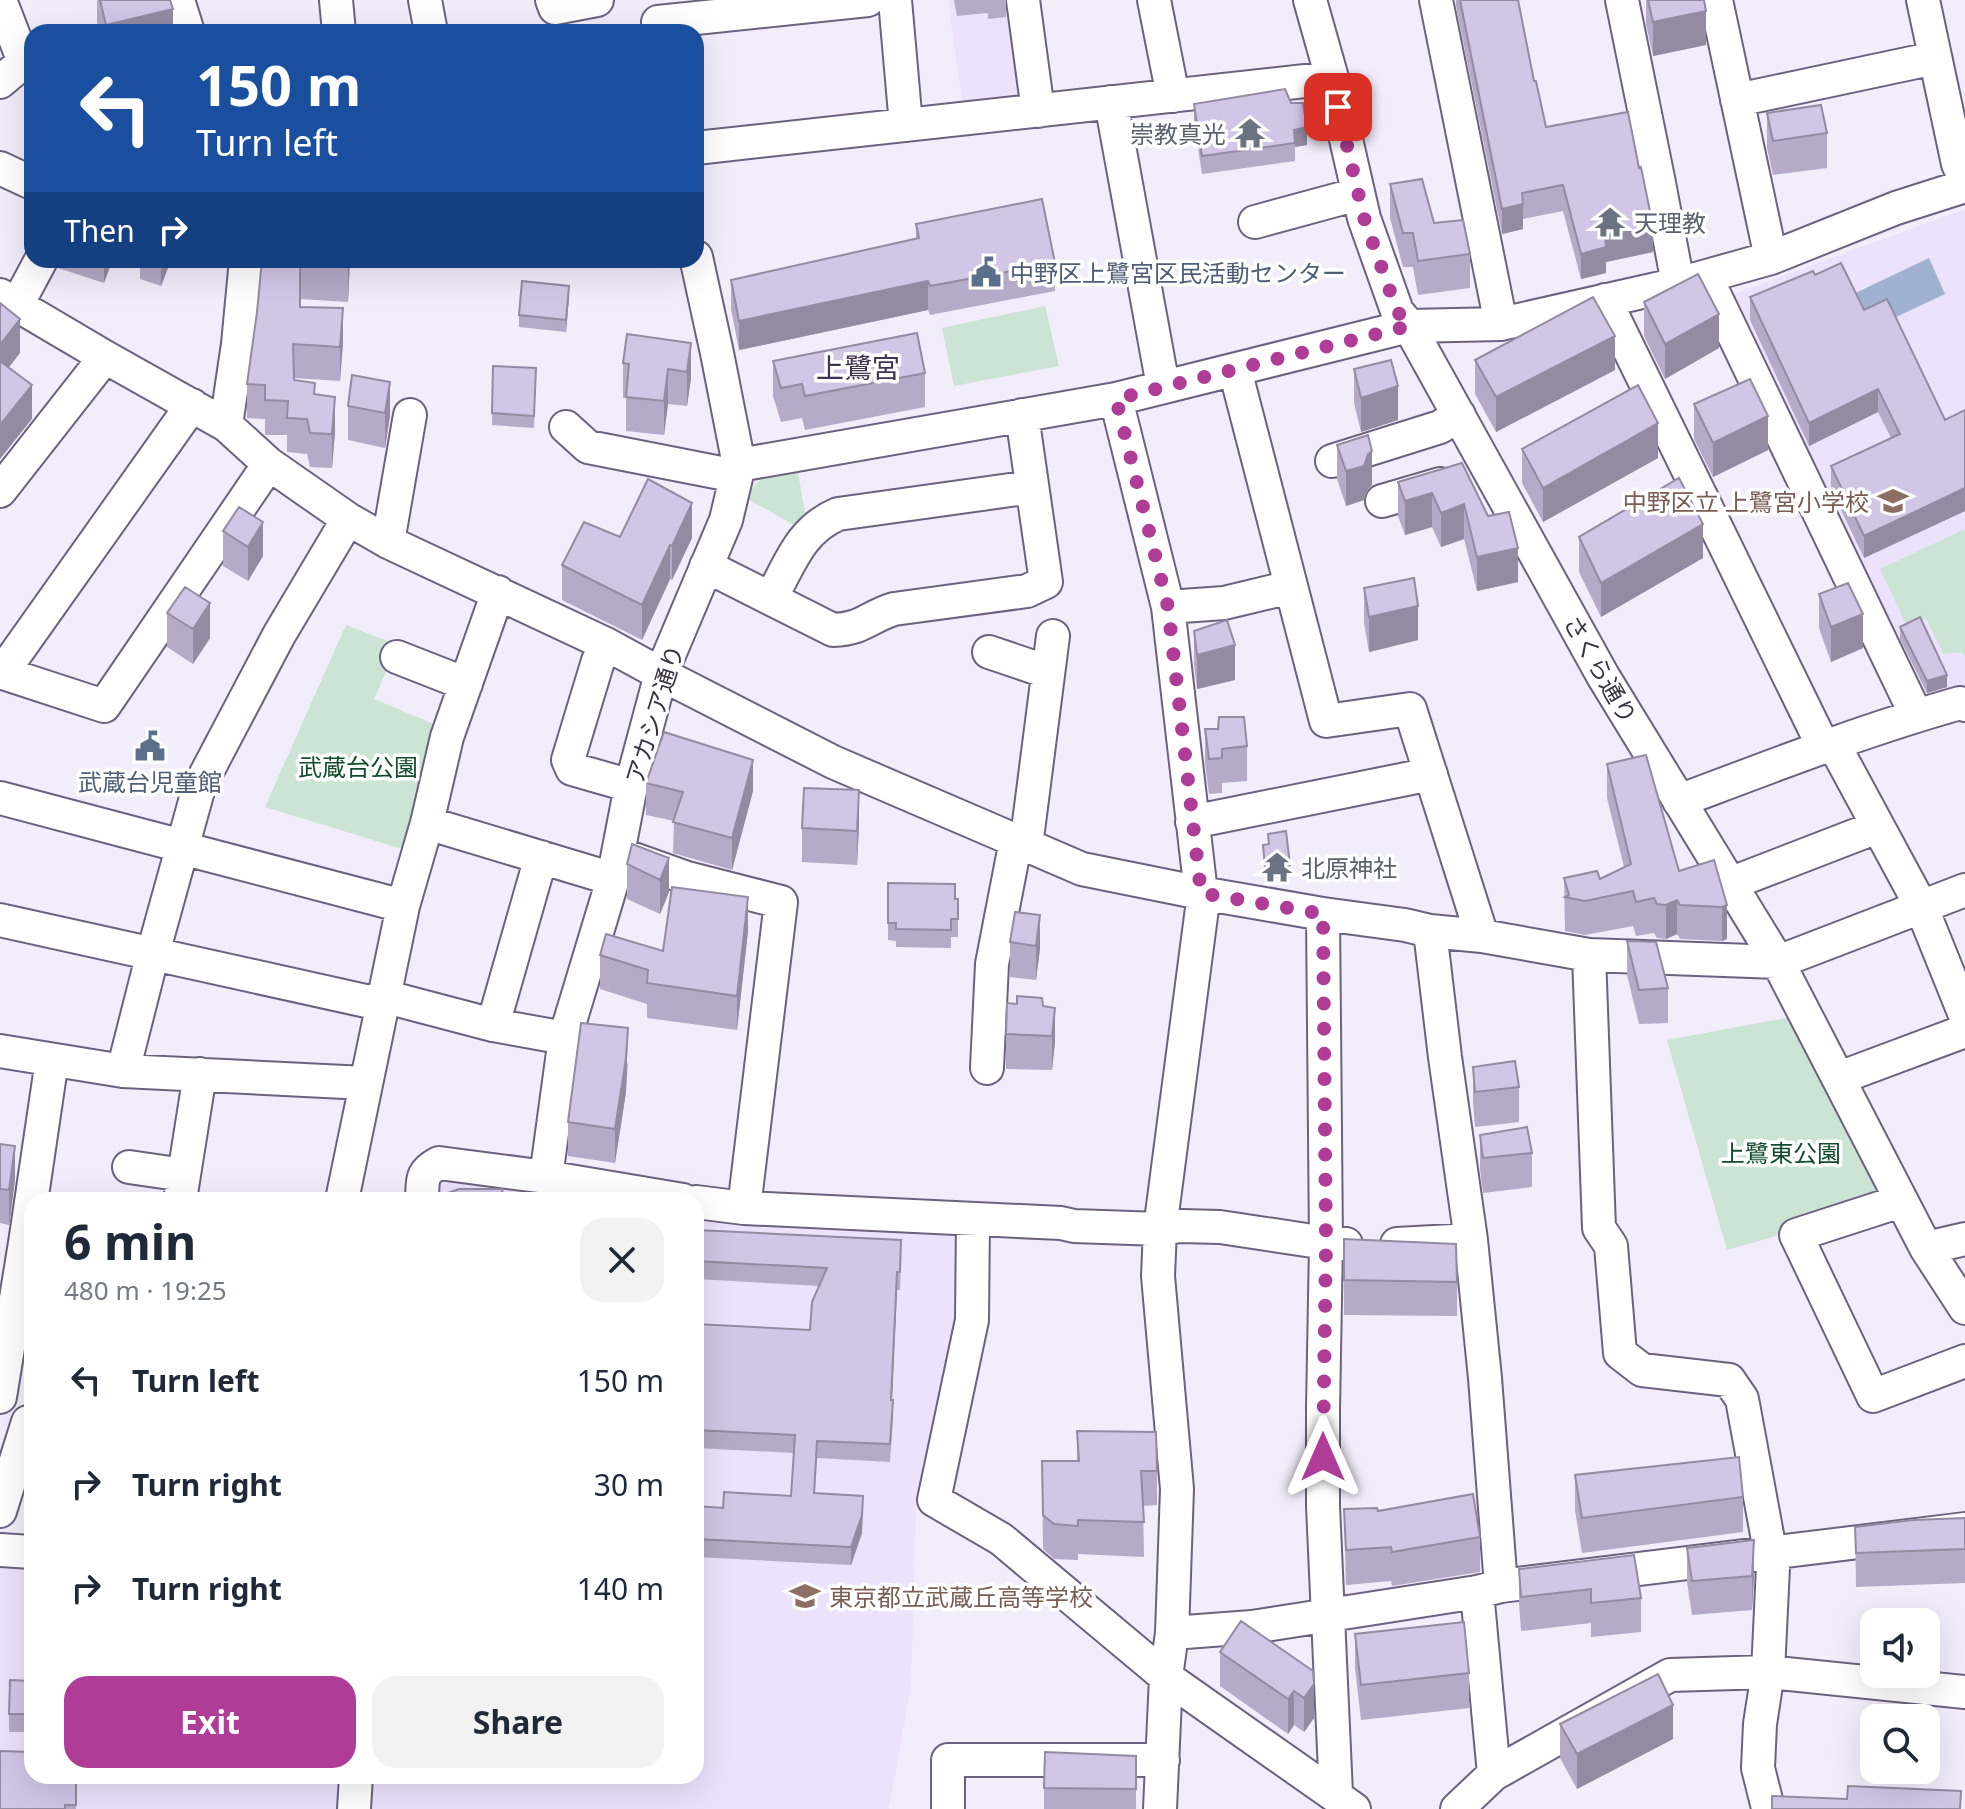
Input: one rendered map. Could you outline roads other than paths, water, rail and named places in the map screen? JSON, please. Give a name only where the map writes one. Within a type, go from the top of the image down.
[{"type":"street","points":[[0,0],[19,70]]},
{"type":"street","points":[[178,0],[186,24]]},
{"type":"street","points":[[336,0],[338,24]]},
{"type":"street","points":[[425,0],[430,24]]},
{"type":"street","points":[[552,0],[555,8],[597,0]]},
{"type":"street","points":[[657,18],[868,0]]},
{"type":"street","points":[[895,0],[906,125]]},
{"type":"street","points":[[1023,0],[1038,111]]},
{"type":"street","points":[[1154,0],[1173,96]]},
{"type":"street","name":"さくら通り","points":[[1310,0],[1332,78],[1364,218],[1397,311],[1409,326],[1603,676],[1778,962],[1926,1248],[1965,1308]]},
{"type":"street","points":[[1436,0],[1501,324]]},
{"type":"street","points":[[1622,0],[1656,168],[1692,281],[1916,715]]},
{"type":"street","points":[[1716,0],[1771,258]]},
{"type":"street","points":[[1923,0],[1958,164],[1965,179]]},
{"type":"street","points":[[1737,100],[1935,58]]},
{"type":"street","points":[[704,147],[1332,78]]},
{"type":"street","points":[[1111,102],[1163,386]]},
{"type":"street","points":[[0,168],[24,179]]},
{"type":"street","points":[[566,427],[588,447],[737,471],[1116,399],[1409,326],[1501,324],[1692,281],[1771,258],[1896,208],[1965,186]]},
{"type":"street","points":[[1255,222],[1358,194]]},
{"type":"street","points":[[34,268],[8,300],[226,425],[269,464],[348,519],[388,542],[606,644],[833,762],[1082,869],[1323,914],[1482,936],[1589,955],[1778,962],[1965,890]]},
{"type":"street","points":[[226,425],[238,344],[242,268]]},
{"type":"street","name":"アカシア通り","points":[[546,1177],[565,1038],[615,866],[631,786],[661,674],[726,520],[737,471],[698,268]]},
{"type":"street","points":[[1605,300],[1828,745],[1921,906],[1965,1015]]},
{"type":"street","points":[[0,491],[105,357]]},
{"type":"street","points":[[1235,370],[1326,721],[1410,709],[1482,936]]},
{"type":"street","points":[[1116,399],[1168,607],[1203,893],[1160,1229],[1158,1276],[1177,1489],[1172,1633],[1166,1677],[1160,1809]]},
{"type":"street","points":[[192,405],[1,673],[104,706],[269,464]]},
{"type":"street","points":[[388,542],[410,415]]},
{"type":"street","points":[[706,566],[833,630],[862,625],[877,614],[894,609],[1027,591],[1046,582],[1022,415]]},
{"type":"street","points":[[1332,461],[1440,427],[1459,415]]},
{"type":"street","points":[[1382,501],[1467,476],[1487,467]]},
{"type":"street","points":[[771,598],[802,541],[813,528],[838,514],[1032,487]]},
{"type":"street","points":[[123,1071],[199,787],[279,635],[348,519]]},
{"type":"street","points":[[1168,607],[1224,603],[1291,587]]},
{"type":"street","points":[[344,1192],[403,906],[447,737],[498,592]]},
{"type":"street","points":[[987,1068],[992,964],[1021,843],[1053,636]]},
{"type":"street","points":[[606,644],[568,760],[572,769],[631,786]]},
{"type":"street","points":[[989,652],[1048,672]]},
{"type":"street","points":[[397,657],[466,684]]},
{"type":"street","points":[[1679,801],[1916,715],[1960,703],[1965,705]]},
{"type":"street","points":[[1192,822],[1431,774]]},
{"type":"street","points":[[0,798],[403,906]]},
{"type":"street","points":[[427,823],[541,857],[687,878],[781,902],[744,1208]]},
{"type":"street","points":[[1732,883],[1877,827]]},
{"type":"street","points":[[493,1025],[541,857]]},
{"type":"street","points":[[1323,914],[1326,1243],[1323,1506],[1345,1802]]},
{"type":"street","points":[[0,920],[366,1001],[398,1000],[493,1025],[565,1038]]},
{"type":"street","points":[[1430,931],[1471,1240],[1485,1378],[1494,1774]]},
{"type":"street","points":[[1589,955],[1599,1228],[1611,1246],[1620,1353],[1642,1370],[1729,1380],[1742,1399],[1773,1567],[1768,1672],[1760,1724],[1758,1768],[1767,1804]]},
{"type":"street","points":[[1839,1078],[1965,1031]]},
{"type":"street","points":[[0,1051],[123,1071],[365,1083]]},
{"type":"street","points":[[0,1397],[13,1241],[52,1060]]},
{"type":"street","points":[[129,1167],[182,1187],[200,1074]]},
{"type":"street","points":[[422,1192],[423,1176],[439,1163],[635,1192]]},
{"type":"street","points":[[1901,1201],[1796,1235],[1873,1396],[1965,1361]]},
{"type":"street","points":[[704,1203],[744,1208],[1074,1226],[1160,1229],[1220,1227],[1326,1243],[1422,1244],[1471,1240]]},
{"type":"street","points":[[973,1219],[972,1320],[934,1500],[1001,1539],[1166,1677],[1345,1802]]},
{"type":"street","points":[[1926,1248],[1965,1239]]},
{"type":"street","points":[[0,1511],[20,1420]]},
{"type":"street","points":[[1172,1633],[1252,1627],[1489,1589],[1965,1529]]},
{"type":"street","points":[[0,1550],[24,1552]]},
{"type":"street","points":[[1457,1809],[1494,1774],[1670,1675],[1768,1672],[1965,1692]]},
{"type":"street","points":[[948,1809],[948,1760],[1163,1760]]},
{"type":"street","points":[[354,1809],[356,1784]]},
{"type":"water","points":[[1929,258],[1945,294],[1864,332],[1847,297]]},
{"type":"place","name":"崇教真光","points":[[1250,133]]},
{"type":"place","name":"天理教","points":[[1610,222]]},
{"type":"place","name":"中野区上鷺宮区民活動センター","points":[[986,272]]},
{"type":"place","name":"中野区立 上鷺宮小学校","points":[[1893,501]]},
{"type":"place","name":"武蔵台児童館","points":[[150,746]]},
{"type":"place","name":"北原神社","points":[[1277,867]]},
{"type":"place","name":"東京都立武蔵丘高等学校","points":[[805,1596]]},
{"type":"district","name":"上鷺宮","points":[[858,367]]},
{"type":"park label","name":"武蔵台公園","points":[[358,766]]},
{"type":"park label","name":"上鷺東公園","points":[[1781,1152]]}]
